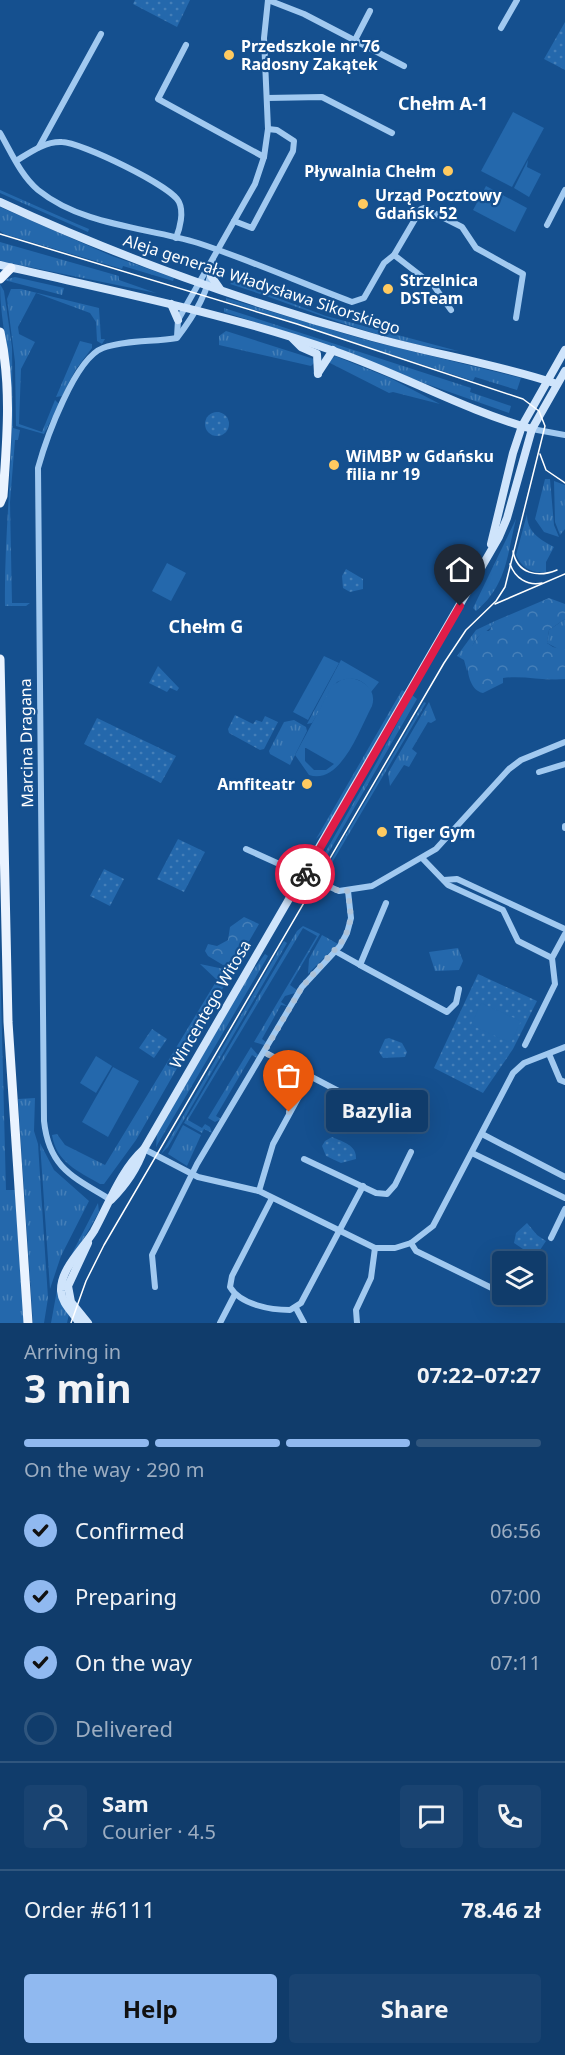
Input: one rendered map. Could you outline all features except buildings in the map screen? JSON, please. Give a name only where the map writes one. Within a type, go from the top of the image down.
[{"type":"main road","points":[[0,279],[11,268]]},
{"type":"main road","points":[[0,332],[6,365],[8,420],[3,496],[0,503]]},
{"type":"main road","points":[[0,659],[8,1022],[28,1323]]},
{"type":"street","points":[[177,338],[178,320],[255,184],[264,157],[268,129],[264,38],[268,0],[304,14],[404,66]]},
{"type":"street","points":[[501,28],[517,0]]},
{"type":"street","points":[[355,40],[370,11]]},
{"type":"street","points":[[38,149],[101,34]]},
{"type":"street","points":[[186,45],[158,99],[264,157]]},
{"type":"street","points":[[267,98],[322,98],[392,133]]},
{"type":"street","points":[[234,221],[252,228],[295,146],[294,141],[277,130],[268,129]]},
{"type":"street","points":[[0,133],[33,186],[58,202],[116,225],[176,238],[218,251],[354,303],[364,298],[384,263],[394,255],[421,208],[452,221],[467,232],[476,248],[523,274],[516,318]]},
{"type":"street","points":[[16,162],[38,149],[57,142],[77,144],[172,192],[181,206],[176,238]]},
{"type":"street","points":[[547,225],[565,190]]},
{"type":"street","name":"Aleja generała Władysława Sikorskiego","points":[[0,202],[124,256],[198,282],[210,281],[220,289],[373,337],[546,380],[561,386]]},
{"type":"street","points":[[394,255],[434,286],[451,310]]},
{"type":"street","points":[[177,338],[196,310],[210,281],[213,261]]},
{"type":"street","points":[[0,265],[196,310],[291,337],[333,350],[506,421],[565,435]]},
{"type":"street","points":[[171,304],[178,320]]},
{"type":"street","points":[[291,337],[301,347],[317,354],[318,374],[333,350]]},
{"type":"street","name":"Marcina Dragana","points":[[111,1200],[59,1165],[46,1141],[37,476],[48,439],[79,370],[87,359],[109,346],[177,338]]},
{"type":"street","name":"Wincentego Witosa","points":[[490,549],[515,445],[522,426],[565,350]]},
{"type":"street","name":"Wincentego Witosa","points":[[88,1323],[71,1302],[68,1286],[92,1235],[111,1200],[125,1187],[144,1149],[304,876],[507,518],[532,429],[561,386],[565,371]]},
{"type":"street","points":[[506,421],[515,445]]},
{"type":"street","points":[[246,849],[339,891],[348,891],[378,883],[423,858],[448,838],[509,769],[537,753],[565,742]]},
{"type":"street","points":[[539,772],[565,764]]},
{"type":"street","points":[[423,858],[453,887],[503,910],[518,941],[552,958]]},
{"type":"street","points":[[444,880],[457,879],[565,928]]},
{"type":"street","points":[[155,1287],[152,1255],[192,1175],[302,987],[345,938],[350,922],[348,891]]},
{"type":"street","points":[[360,965],[386,903]]},
{"type":"street","points":[[525,1045],[555,984],[552,958],[565,934]]},
{"type":"street","points":[[335,951],[447,1012],[456,1003],[459,989]]},
{"type":"street","points":[[144,1149],[192,1175],[259,1191],[375,1248],[395,1248],[411,1243],[427,1233],[439,1218],[513,1072],[565,1047]]},
{"type":"street","points":[[264,1052],[309,1078],[390,1118]]},
{"type":"street","points":[[549,1054],[560,1080],[565,1082]]},
{"type":"street","points":[[259,1191],[273,1144],[309,1078]]},
{"type":"street","points":[[482,1134],[565,1177]]},
{"type":"street","points":[[304,1159],[376,1193],[387,1194],[395,1185],[411,1152]]},
{"type":"street","points":[[472,1153],[565,1198]]},
{"type":"street","points":[[296,1308],[363,1186]]},
{"type":"street","points":[[272,1198],[230,1280],[230,1287],[235,1294],[267,1308],[296,1308]]},
{"type":"street","points":[[551,1238],[565,1209]]},
{"type":"street","name":"Wincentego Witosa","points":[[79,1323],[63,1300],[61,1289],[72,1263],[92,1235]]},
{"type":"street","points":[[411,1243],[416,1251],[492,1287]]},
{"type":"street","points":[[357,1323],[356,1310],[371,1278],[375,1248]]},
{"type":"street","points":[[220,1323],[235,1294]]},
{"type":"street","points":[[296,1308],[304,1323]]},
{"type":"green space","points":[[135,0],[190,0],[177,27],[133,4]]},
{"type":"green space","points":[[565,22],[565,70],[544,59]]},
{"type":"green space","points":[[513,112],[544,128],[512,187],[481,171]]},
{"type":"green space","points":[[528,160],[527,167],[541,174],[529,197],[514,188]]},
{"type":"green space","points":[[486,186],[527,208],[515,232],[473,210]]},
{"type":"green space","points":[[0,190],[89,229],[88,232],[0,193]]},
{"type":"green space","points":[[0,207],[112,256],[174,278],[173,281],[123,266],[122,269],[4,234],[0,231]]},
{"type":"green space","points":[[0,242],[119,276],[119,280],[156,293],[0,261]]},
{"type":"green space","points":[[15,277],[64,288],[62,295],[4,280]]},
{"type":"green space","points":[[233,281],[326,316],[458,351],[429,347],[371,332],[230,284]]},
{"type":"green space","points":[[0,284],[4,291],[12,347],[13,428],[20,430],[18,440],[15,440],[10,502],[12,603],[30,603],[26,606],[5,606],[12,407]]},
{"type":"green space","points":[[11,289],[21,289],[99,308],[101,339],[105,339],[102,344],[97,341],[96,322],[90,313],[36,293],[18,327],[19,334],[35,342],[21,369],[19,424],[42,432],[55,400],[59,404],[44,434],[16,426],[15,362],[7,299]]},
{"type":"green space","points":[[226,298],[366,340],[521,378],[517,390],[475,377],[473,381],[226,301]]},
{"type":"green space","points":[[224,308],[471,388],[470,392],[511,406],[509,413],[421,382],[346,351],[224,312]]},
{"type":"green space","points":[[226,331],[317,360],[311,366],[219,345],[219,336]]},
{"type":"green space","points":[[80,341],[92,344],[92,348],[76,369],[62,396],[56,397]]},
{"type":"green space","points":[[335,356],[390,378],[440,404],[393,392],[389,393],[328,362]]},
{"type":"green space","points":[[217,412],[225,416],[229,424],[225,432],[217,436],[209,432],[205,424],[209,416]]},
{"type":"green space","points":[[545,479],[550,479],[554,525],[559,537],[544,532],[535,519]]},
{"type":"green space","points":[[554,481],[565,485],[565,529],[560,535],[555,522]]},
{"type":"green space","points":[[527,514],[532,530],[539,538],[554,547],[546,562],[546,572],[528,569],[516,555]]},
{"type":"green space","points":[[516,519],[508,557],[500,580],[494,591],[476,611],[473,608]]},
{"type":"green space","points":[[167,563],[186,573],[171,601],[152,591]]},
{"type":"green space","points":[[346,569],[363,579],[363,589],[350,592],[343,588],[342,576]]},
{"type":"green space","points":[[549,598],[565,604],[565,619],[549,630],[547,643],[565,650],[565,679],[503,678],[503,683],[483,693],[474,688],[468,673],[467,661],[470,650],[483,631],[489,631],[495,621]]},
{"type":"green space","points":[[565,619],[565,650],[562,651],[547,643],[549,630]]},
{"type":"green space","points":[[495,621],[474,642],[467,671],[464,660],[457,656],[476,630]]},
{"type":"green space","points":[[324,656],[339,663],[308,720],[293,712]]},
{"type":"green space","points":[[341,660],[379,682],[371,692],[357,679],[337,682],[312,723],[307,724]]},
{"type":"green space","points":[[158,666],[179,688],[177,691],[170,688],[167,692],[149,683]]},
{"type":"green space","points":[[350,678],[365,684],[373,696],[372,706],[355,741],[340,764],[331,772],[320,776],[309,775],[295,755],[332,686],[341,680]],"holes":[[[306,748],[334,764],[326,770],[314,770],[305,761]]]},
{"type":"green space","points":[[402,690],[405,692],[324,831],[316,839]]},
{"type":"green space","points":[[412,695],[417,699],[318,871],[322,858]]},
{"type":"green space","points":[[424,702],[426,703],[323,878],[321,877]]},
{"type":"green space","points":[[429,702],[436,720],[428,722],[412,749],[417,753],[409,767],[404,765],[390,786],[388,773]]},
{"type":"green space","points":[[235,715],[253,724],[256,720],[262,722],[265,716],[278,722],[264,749],[260,750],[229,733],[228,729]]},
{"type":"green space","points":[[97,718],[176,756],[161,783],[84,744]]},
{"type":"green space","points":[[294,720],[306,727],[307,731],[290,765],[270,754],[269,751],[284,722]]},
{"type":"green space","points":[[178,839],[205,852],[184,892],[157,879]]},
{"type":"green space","points":[[104,869],[124,879],[110,906],[90,896]]},
{"type":"green space","points":[[244,917],[259,924],[237,962],[223,965],[208,956],[205,951],[208,944],[217,946],[228,940],[230,927]]},
{"type":"green space","points":[[303,926],[320,934],[290,985],[297,990],[285,996],[281,1002],[287,1006],[281,1005],[262,1039],[266,1042],[264,1045],[254,1042],[317,936],[303,928],[188,1120],[202,1128],[205,1124],[210,1127],[212,1133],[204,1129],[202,1133],[184,1123],[297,931]]},
{"type":"green space","points":[[322,935],[338,944],[308,974],[309,959]]},
{"type":"green space","points":[[284,941],[287,943],[168,1147],[161,1154]]},
{"type":"green space","points":[[458,948],[463,961],[459,970],[435,971],[429,952]]},
{"type":"green space","points":[[265,954],[268,956],[156,1147],[157,1134],[246,980]]},
{"type":"green space","points":[[0,956],[6,1190],[15,1190],[24,1323],[0,1323]]},
{"type":"green space","points":[[200,964],[224,969],[231,974],[136,1140],[104,1184],[100,1184],[76,1170],[63,1159],[54,1144],[52,1135],[57,1134],[65,1145],[105,1165],[217,980]]},
{"type":"green space","points":[[478,974],[537,1001],[513,1049],[483,1093],[434,1068]]},
{"type":"green space","points":[[481,1003],[521,1021],[511,1043],[471,1025]]},
{"type":"green space","points":[[152,1029],[167,1039],[154,1058],[139,1048]]},
{"type":"green space","points":[[389,1038],[402,1043],[407,1052],[405,1057],[383,1058],[379,1052],[385,1039]]},
{"type":"green space","points":[[251,1047],[258,1055],[257,1058],[252,1055],[216,1116],[221,1119],[215,1122],[208,1118]]},
{"type":"green space","points":[[96,1056],[112,1066],[96,1093],[80,1083]]},
{"type":"green space","points":[[113,1067],[139,1081],[108,1137],[82,1122]]},
{"type":"green space","points":[[35,1098],[34,1131],[38,1144],[48,1298],[44,1323],[33,1323],[18,1099]]},
{"type":"green space","points":[[183,1125],[201,1135],[187,1166],[168,1154]]},
{"type":"green space","points":[[332,1137],[352,1147],[356,1159],[341,1163],[326,1156],[322,1146]]},
{"type":"green space","points":[[40,1143],[54,1170],[89,1201],[61,1256],[50,1289]]},
{"type":"green space","points":[[98,1203],[99,1212],[62,1276],[69,1314],[67,1323],[51,1323],[59,1279]]},
{"type":"green space","points":[[527,1223],[537,1235],[546,1241],[540,1250],[526,1251],[514,1243],[516,1233]]},
{"type":"tram line","points":[[0,234],[297,324],[523,399],[539,411],[545,426],[505,587],[496,601],[466,630],[444,663],[104,1245],[86,1281],[71,1323]]},
{"type":"tram line","points":[[540,454],[546,470],[565,483]]},
{"type":"tram line","points":[[513,551],[519,565],[529,572],[543,574],[557,570]]},
{"type":"tram line","points":[[510,564],[522,580],[542,583]]},
{"type":"tram line","points":[[495,604],[565,574]]},
{"type":"way so far","points":[[289,1112],[309,1078],[264,1052],[302,987],[342,943],[351,918],[348,891],[339,891],[304,876],[305,874]]},
{"type":"place","name":"Przedszkole nr 76 Radosny Zakątek","points":[[229,55]]},
{"type":"place","name":"Pływalnia Chełm","points":[[448,171]]},
{"type":"place","name":"Urząd Pocztowy Gdańsk 52","points":[[363,204]]},
{"type":"place","name":"Strzelnica DSTeam","points":[[388,289]]},
{"type":"place","name":"WiMBP w Gdańsku filia nr 19","points":[[334,465]]},
{"type":"place","name":"Amfiteatr","points":[[307,784]]},
{"type":"place","name":"Tiger Gym","points":[[382,832]]},
{"type":"place","name":"Bazylia","points":[[289,1112]]},
{"type":"district","name":"Chełm A-1","points":[[443,104]]},
{"type":"district","name":"Chełm G","points":[[206,627]]},
{"type":"route","points":[[305,874],[460,606]]}]
